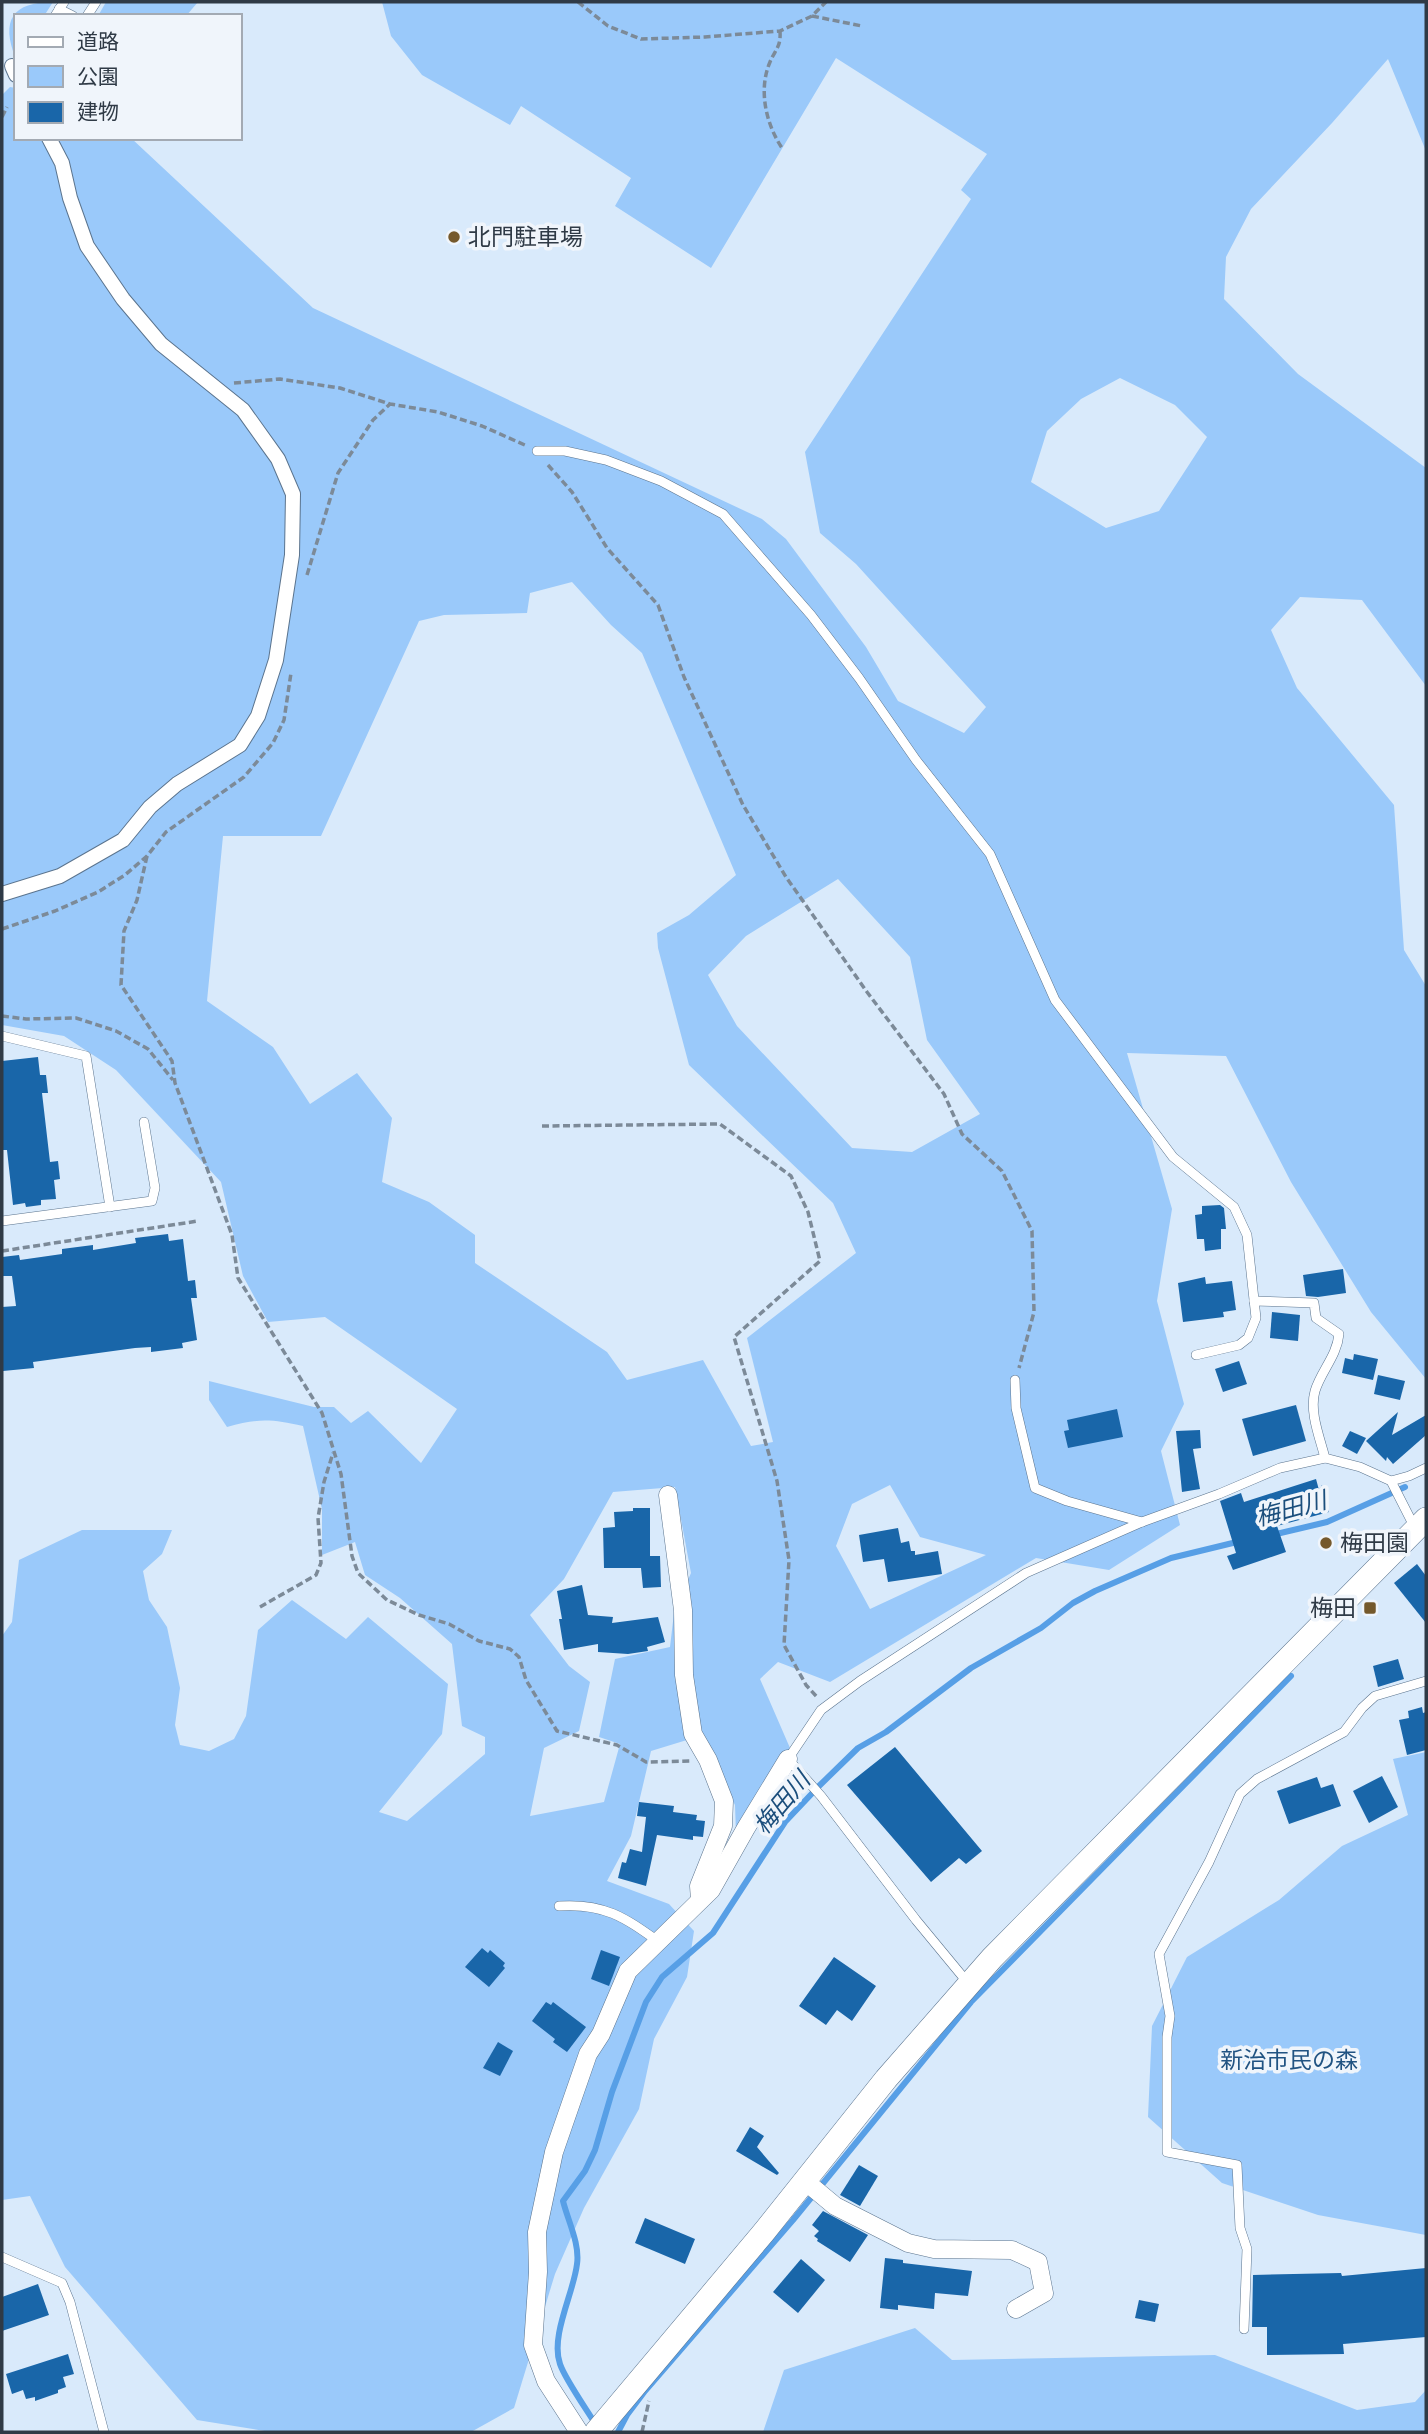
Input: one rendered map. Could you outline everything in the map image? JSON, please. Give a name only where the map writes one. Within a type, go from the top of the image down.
[{"type":"street","points":[[2,894],[60,876],[123,841],[150,807],[177,784],[240,746],[258,716],[276,660],[292,555],[293,494],[278,459],[243,410],[161,344],[123,299],[87,246],[70,198],[62,163],[50,140]]},
{"type":"street","points":[[668,1495],[682,1610],[684,1675],[693,1734],[708,1760],[724,1801],[723,1826],[699,1886],[700,1900]]},
{"type":"street","points":[[596,2432],[812,2187],[886,2079],[992,1958],[1421,1525]]},
{"type":"street","points":[[579,2432],[546,2381],[533,2345],[538,2272],[537,2232],[554,2152],[588,2054],[601,2034],[628,1971],[711,1890],[788,1759]]},
{"type":"street","points":[[812,2187],[835,2206],[908,2243],[934,2249],[1012,2250],[1038,2262],[1044,2293],[1016,2309]]},
{"type":"lane","points":[[537,451],[565,451],[606,460],[661,481],[723,514],[772,569],[859,678],[916,760],[990,855],[1055,1000],[1172,1157],[1234,1207],[1247,1235],[1256,1318],[1248,1338],[1240,1345],[1196,1355]]},
{"type":"lane","points":[[2,1036],[86,1056],[110,1207]]},
{"type":"lane","points":[[2,1221],[152,1200],[155,1188],[144,1122]]},
{"type":"lane","points":[[1254,1301],[1314,1303],[1317,1318],[1339,1334],[1338,1345],[1315,1391],[1313,1409],[1325,1458]]},
{"type":"lane","points":[[1015,1380],[1016,1408],[1035,1488],[1067,1501],[1142,1521]]},
{"type":"lane","points":[[970,1984],[916,1920],[821,1796],[788,1759],[821,1710],[860,1681],[1026,1573],[1142,1521],[1219,1494],[1280,1468],[1325,1458],[1360,1467],[1391,1482],[1401,1503],[1421,1525]]},
{"type":"lane","points":[[1391,1482],[1426,1468]]},
{"type":"lane","points":[[1244,2329],[1247,2249],[1240,2228],[1237,2165],[1167,2152],[1167,2037],[1170,2016],[1159,1954],[1209,1862],[1240,1794],[1257,1779],[1344,1732],[1375,1696],[1426,1681]]},
{"type":"lane","points":[[559,1906],[585,1905],[626,1919],[659,1942]]},
{"type":"lane","points":[[2,2258],[62,2283],[70,2302],[104,2432]]},
{"type":"path","points":[[578,2],[608,26],[641,39],[780,31],[812,16],[826,2]]},
{"type":"path","points":[[812,16],[862,26]]},
{"type":"path","points":[[780,31],[781,43],[765,77],[764,93],[775,137],[782,148]]},
{"type":"path","points":[[2,117],[6,107]]},
{"type":"path","points":[[240,381],[280,379],[340,388],[390,404],[438,412],[482,426],[537,451],[572,492],[607,548],[658,605],[684,677],[743,805],[786,877],[867,992],[944,1094],[962,1133],[1002,1171],[1032,1231],[1034,1312],[1015,1380]]},
{"type":"path","points":[[305,583],[338,473],[373,420],[390,404]]},
{"type":"path","points":[[2,929],[18,926],[55,911],[97,892],[125,875],[147,856],[166,832],[244,777],[273,743],[284,720],[292,662]]},
{"type":"path","points":[[147,856],[137,900],[124,931],[121,985],[172,1061],[175,1083],[232,1235],[238,1278],[323,1413],[346,1500],[352,1556],[358,1573],[387,1600],[419,1615],[449,1624],[480,1641],[510,1649],[519,1657],[526,1680],[557,1731],[617,1745],[646,1762],[675,1762]]},
{"type":"path","points":[[2,1016],[26,1019],[76,1018],[116,1031],[148,1049],[175,1083]]},
{"type":"path","points":[[542,1126],[720,1124],[791,1176],[808,1212],[820,1261],[734,1337],[777,1481],[789,1560],[784,1645],[806,1685],[826,1706]]},
{"type":"path","points":[[2,1251],[198,1221]]},
{"type":"path","points":[[260,1607],[316,1575],[321,1563],[318,1518],[324,1482],[334,1451]]},
{"type":"path","points":[[642,2432],[650,2401]]},
{"type":"green space","points":[[53,2],[45,14],[15,14],[28,5]]},
{"type":"green space","points":[[106,2],[198,2],[188,14],[99,14]]},
{"type":"green space","points":[[382,2],[1426,2],[1426,151],[1388,59],[1251,209],[1226,257],[1224,299],[1298,374],[1426,468],[1426,686],[1362,600],[1300,597],[1271,630],[1297,688],[1394,805],[1404,950],[1426,986],[1426,1379],[1371,1312],[1291,1182],[1226,1056],[1127,1053],[1172,1209],[1157,1301],[1184,1404],[1161,1451],[1180,1525],[1109,1570],[1036,1558],[830,1682],[778,1662],[760,1679],[790,1748],[736,1834],[735,1805],[700,1736],[651,1751],[631,1836],[607,1881],[669,1904],[694,1931],[687,1977],[654,2039],[639,2109],[584,2208],[555,2274],[514,2408],[471,2432],[271,2432],[197,2420],[65,2267],[30,2196],[2,2200],[2,1636],[12,1622],[19,1560],[82,1530],[172,1530],[162,1554],[143,1571],[149,1600],[167,1627],[180,1688],[175,1725],[180,1745],[209,1751],[234,1739],[246,1716],[258,1630],[292,1600],[346,1639],[368,1617],[448,1684],[442,1734],[379,1812],[407,1821],[485,1754],[485,1737],[462,1726],[452,1644],[400,1598],[365,1575],[355,1542],[322,1555],[322,1509],[303,1426],[265,1420],[227,1427],[209,1400],[209,1381],[314,1407],[334,1407],[351,1423],[368,1411],[421,1463],[457,1409],[325,1317],[268,1322],[243,1276],[221,1182],[116,1070],[64,1036],[2,1025],[2,95],[10,87],[14,88],[14,140],[133,140],[313,308],[762,519],[786,539],[866,647],[898,701],[964,733],[986,707],[856,564],[820,533],[805,452],[971,199],[961,190],[987,154],[836,58],[711,268],[615,206],[631,178],[521,106],[510,125],[422,75],[391,36]],"holes":[[[1120,378],[1175,405],[1207,437],[1159,511],[1106,528],[1031,482],[1047,431],[1081,399]],[[572,582],[611,625],[642,653],[736,875],[689,915],[657,933],[658,948],[689,1065],[833,1203],[856,1253],[747,1338],[773,1442],[751,1446],[703,1360],[627,1380],[607,1352],[475,1263],[475,1235],[429,1202],[382,1182],[392,1118],[357,1073],[310,1104],[273,1047],[207,1001],[223,836],[321,836],[419,621],[444,615],[527,613],[530,593]],[[838,879],[910,957],[927,1040],[980,1114],[912,1152],[852,1148],[737,1026],[708,975],[746,936]],[[890,1485],[920,1537],[986,1555],[870,1609],[836,1546],[852,1504]],[[675,1487],[691,1573],[674,1613],[670,1647],[615,1659],[599,1737],[620,1744],[604,1802],[530,1816],[544,1748],[579,1731],[590,1682],[569,1666],[530,1615],[564,1579],[613,1492]]]},
{"type":"green space","points":[[14,15],[14,53],[9,34]]},
{"type":"green space","name":"新治市民の森","points":[[1426,1752],[1426,2235],[1318,2215],[1222,2183],[1148,2117],[1152,2026],[1187,1957],[1279,1900],[1342,1846],[1408,1815],[1393,1759]]},
{"type":"green space","points":[[915,2328],[952,2360],[1215,2355],[1357,2410],[1415,2402],[1426,2390],[1426,2432],[763,2432],[784,2370]]},
{"type":"building","points":[[38,1057],[40,1075],[46,1075],[48,1093],[42,1093],[50,1162],[58,1161],[60,1179],[54,1180],[56,1199],[41,1200],[41,1205],[26,1207],[25,1203],[13,1205],[7,1150],[2,1150],[2,1061]]},
{"type":"building","points":[[1220,1205],[1224,1208],[1226,1229],[1221,1229],[1221,1249],[1205,1251],[1204,1239],[1197,1239],[1195,1215],[1202,1214],[1202,1206]]},
{"type":"building","points":[[168,1234],[169,1241],[183,1239],[188,1281],[195,1280],[197,1298],[191,1298],[197,1340],[182,1343],[183,1348],[151,1352],[151,1347],[135,1348],[33,1362],[34,1368],[3,1371],[2,1307],[16,1306],[12,1276],[2,1276],[2,1257],[19,1255],[20,1260],[62,1254],[62,1249],[93,1245],[93,1250],[136,1243],[135,1238]]},
{"type":"building","points":[[1343,1269],[1346,1293],[1306,1296],[1303,1275]]},
{"type":"building","points":[[1205,1277],[1206,1284],[1232,1281],[1236,1310],[1223,1312],[1224,1317],[1183,1322],[1178,1283]]},
{"type":"building","points":[[1272,1312],[1300,1315],[1298,1341],[1270,1338]]},
{"type":"building","points":[[1354,1354],[1378,1359],[1373,1380],[1342,1373],[1345,1358],[1353,1360]]},
{"type":"building","points":[[1239,1361],[1247,1384],[1223,1392],[1215,1369]]},
{"type":"building","points":[[1378,1375],[1405,1381],[1400,1400],[1374,1394]]},
{"type":"building","points":[[1296,1405],[1306,1441],[1253,1456],[1242,1419]]},
{"type":"building","points":[[1117,1409],[1123,1437],[1068,1448],[1064,1431],[1069,1430],[1067,1420]]},
{"type":"building","points":[[1398,1412],[1392,1435],[1426,1415],[1426,1435],[1393,1464],[1387,1457],[1386,1461],[1366,1441]]},
{"type":"building","points":[[1200,1430],[1201,1448],[1193,1449],[1200,1489],[1182,1492],[1176,1431]]},
{"type":"building","points":[[1350,1431],[1366,1438],[1357,1454],[1342,1446]]},
{"type":"building","points":[[1316,1479],[1319,1490],[1322,1485],[1329,1512],[1277,1526],[1286,1552],[1233,1570],[1227,1556],[1236,1553],[1220,1501],[1241,1493],[1244,1502]]},
{"type":"building","points":[[633,1508],[650,1508],[650,1556],[660,1556],[661,1587],[643,1588],[641,1568],[604,1568],[603,1528],[615,1527],[614,1512],[633,1511]]},
{"type":"building","points":[[898,1528],[901,1543],[909,1541],[911,1551],[915,1551],[915,1555],[938,1551],[942,1574],[888,1582],[884,1559],[863,1562],[859,1535]]},
{"type":"building","points":[[1417,1564],[1426,1576],[1426,1623],[1394,1583]]},
{"type":"building","points":[[582,1585],[588,1615],[613,1617],[612,1623],[658,1617],[665,1642],[647,1647],[648,1651],[628,1654],[598,1652],[598,1644],[564,1650],[557,1591]]},
{"type":"building","points":[[1398,1659],[1404,1679],[1378,1687],[1373,1666]]},
{"type":"building","points":[[1422,1707],[1423,1713],[1426,1712],[1426,1750],[1407,1755],[1399,1720],[1409,1718],[1408,1711]]},
{"type":"building","points":[[895,1747],[982,1851],[966,1864],[959,1858],[931,1882],[847,1785]]},
{"type":"building","points":[[1382,1776],[1398,1807],[1369,1823],[1353,1791]]},
{"type":"building","points":[[1317,1777],[1321,1788],[1333,1784],[1341,1806],[1289,1824],[1277,1791]]},
{"type":"building","points":[[639,1802],[674,1806],[673,1812],[697,1815],[696,1820],[705,1821],[703,1837],[693,1836],[693,1840],[657,1835],[646,1886],[618,1878],[622,1862],[626,1863],[630,1849],[642,1852],[646,1817],[637,1816]]},
{"type":"building","points":[[482,1948],[488,1953],[490,1950],[505,1963],[505,1968],[489,1987],[465,1967]]},
{"type":"building","points":[[601,1950],[620,1957],[609,1986],[591,1979]]},
{"type":"building","points":[[834,1957],[876,1986],[852,2021],[837,2010],[826,2025],[799,2006]]},
{"type":"building","points":[[546,2002],[551,2005],[553,2002],[586,2027],[567,2052],[532,2021]]},
{"type":"building","points":[[498,2042],[513,2051],[500,2076],[483,2068]]},
{"type":"building","points":[[750,2127],[764,2136],[757,2147],[779,2173],[777,2175],[736,2151]]},
{"type":"building","points":[[859,2165],[878,2176],[860,2206],[840,2195]]},
{"type":"building","points":[[823,2211],[868,2235],[850,2262],[817,2241],[814,2236],[819,2231],[812,2225]]},
{"type":"building","points":[[645,2218],[695,2239],[685,2264],[635,2243]]},
{"type":"building","points":[[885,2258],[903,2260],[903,2263],[972,2271],[968,2296],[935,2293],[934,2309],[898,2305],[898,2310],[880,2308]]},
{"type":"building","points":[[801,2259],[825,2280],[798,2313],[773,2292]]},
{"type":"building","points":[[1426,2268],[1426,2337],[1343,2344],[1344,2354],[1267,2355],[1267,2327],[1252,2327],[1253,2275],[1341,2273],[1342,2276]]},
{"type":"building","points":[[38,2284],[49,2315],[2,2331],[2,2297]]},
{"type":"building","points":[[1139,2300],[1159,2304],[1155,2322],[1135,2318]]},
{"type":"building","points":[[68,2354],[74,2374],[63,2377],[66,2387],[58,2390],[58,2393],[35,2401],[35,2397],[26,2399],[23,2390],[12,2394],[6,2374]]},
{"type":"waterway","name":"梅田川","points":[[1272,1535],[1327,1522],[1405,1487]]},
{"type":"waterway","name":"梅田川","points":[[596,2425],[566,2378],[558,2353],[560,2327],[577,2264],[575,2241],[563,2201],[585,2171],[595,2150],[612,2092],[646,2002],[662,1977],[713,1933],[785,1822],[858,1748],[886,1732],[971,1668],[1041,1628],[1073,1603],[1095,1591],[1171,1558],[1241,1541]]},
{"type":"waterway","points":[[618,2432],[645,2391],[793,2220],[971,2002],[1291,1676]]},
{"type":"place","name":"北門駐車場","points":[[454,237]]},
{"type":"place","name":"梅田園","points":[[1326,1543]]},
{"type":"place","name":"梅田","points":[[1370,1608]]}]
